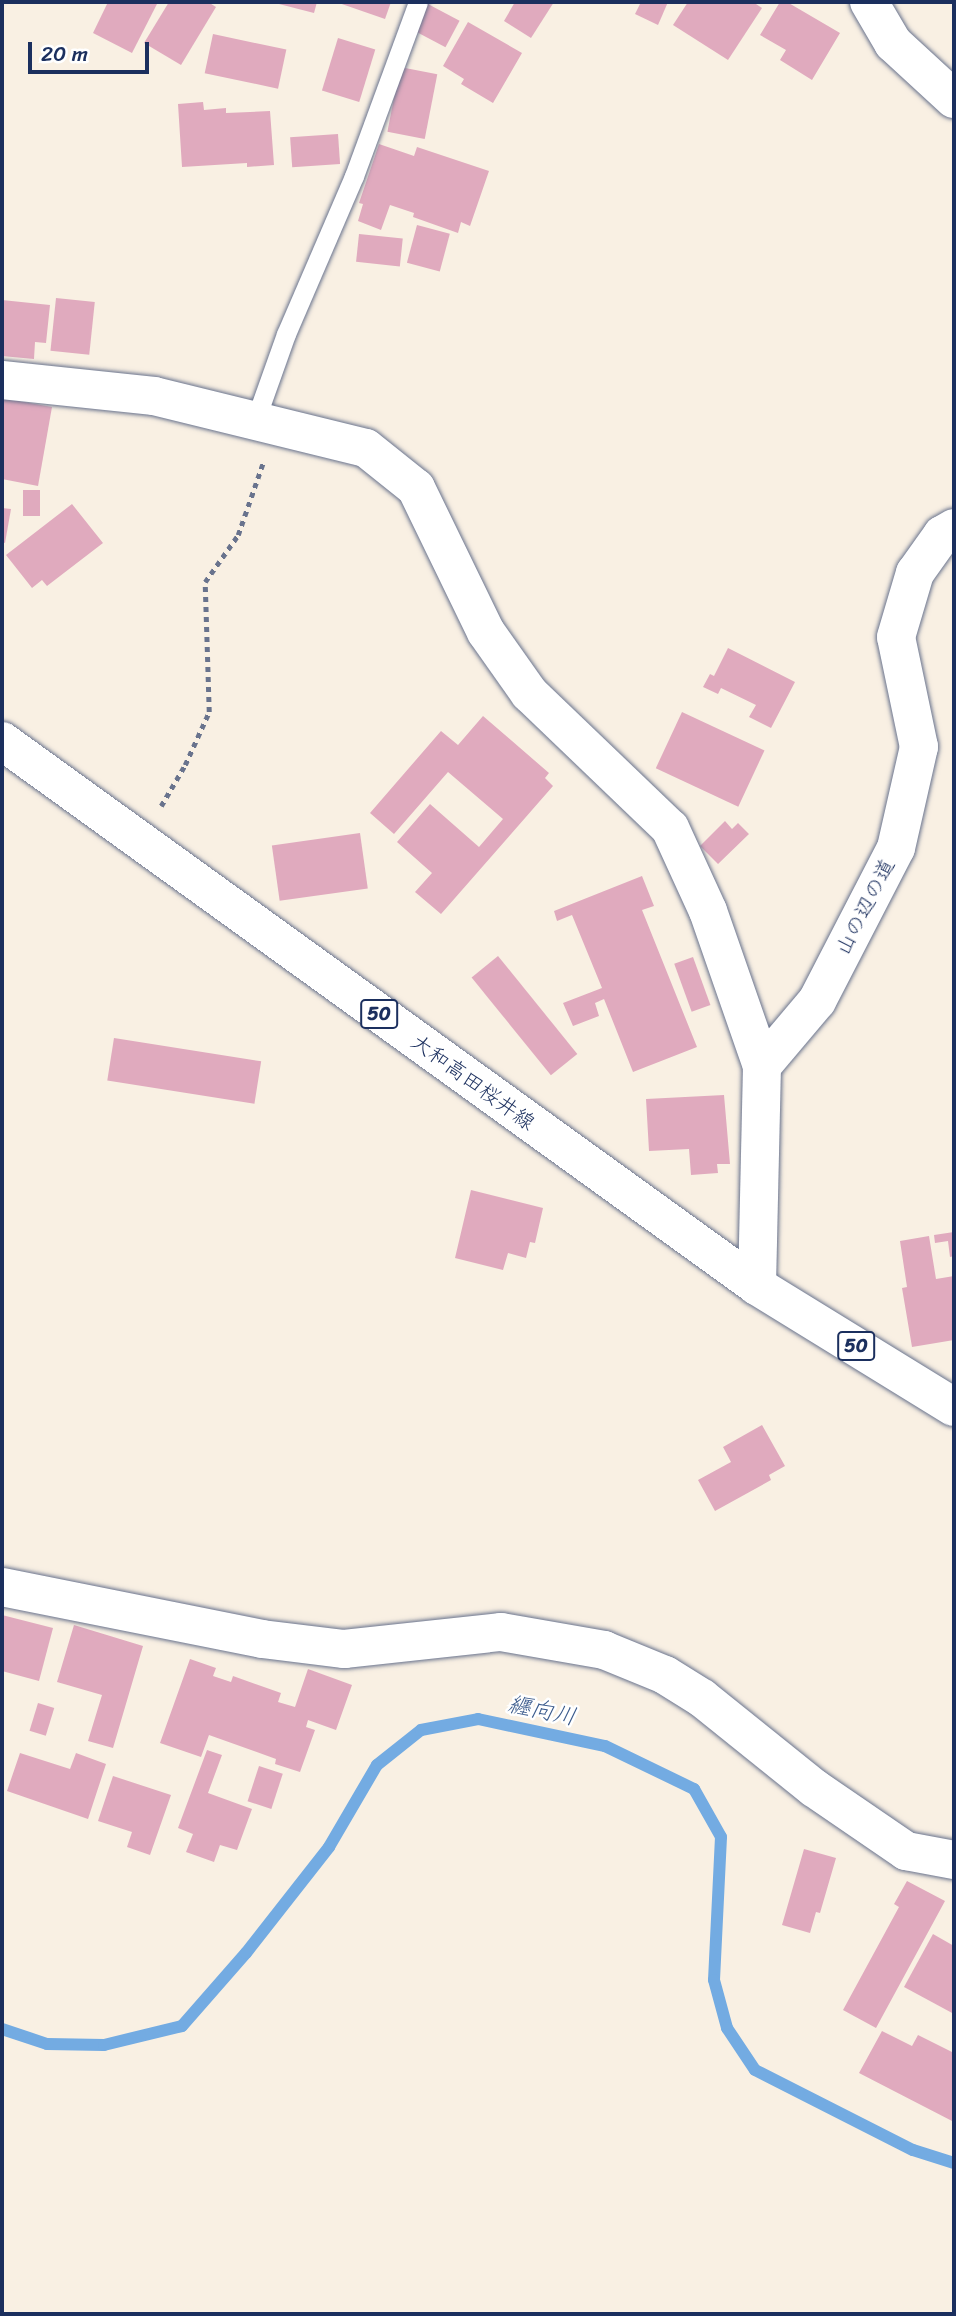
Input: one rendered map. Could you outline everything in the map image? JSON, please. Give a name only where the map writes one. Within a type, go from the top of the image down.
[{"type":"street","points":[[869,2],[893,43],[954,99]]},
{"type":"street","points":[[2,380],[155,396],[366,448],[416,488],[486,632],[529,693],[670,828],[708,911],[762,1066],[757,1286]]},
{"type":"street","name":"山の辺の道","points":[[762,1066],[817,1001],[896,848],[919,747],[896,637],[915,573],[942,535],[954,528]]},
{"type":"street","name":"大和高田桜井線","points":[[2,741],[757,1286],[954,1407]]},
{"type":"street","points":[[2,1587],[262,1639],[344,1649],[501,1632],[604,1650],[665,1675],[702,1698],[814,1787],[906,1851],[954,1860]]},
{"type":"lane","points":[[265,423],[286,334],[354,176],[418,2]]},
{"type":"path","points":[[141,842],[185,765],[209,712],[205,582],[238,535],[265,423]]},
{"type":"building","points":[[108,2],[158,2],[132,53],[93,33]]},
{"type":"building","points":[[169,2],[208,2],[216,7],[181,65],[144,43]]},
{"type":"building","points":[[317,2],[314,13],[279,4]]},
{"type":"building","points":[[336,2],[391,2],[385,19]]},
{"type":"building","points":[[515,2],[554,2],[531,38],[504,21]]},
{"type":"building","points":[[641,2],[668,2],[658,25],[635,14]]},
{"type":"building","points":[[688,2],[753,2],[762,8],[728,60],[673,25]]},
{"type":"building","points":[[780,2],[787,2],[840,33],[812,80],[780,60],[786,50],[760,35]]},
{"type":"building","points":[[426,3],[460,21],[445,47],[412,29]]},
{"type":"building","points":[[468,22],[522,53],[493,103],[461,84],[464,79],[443,66]]},
{"type":"building","points":[[213,34],[286,50],[278,89],[205,73]]},
{"type":"building","points":[[338,38],[375,49],[359,102],[322,91]]},
{"type":"building","points":[[400,67],[437,74],[425,139],[387,132]]},
{"type":"building","points":[[203,102],[204,110],[226,108],[226,113],[270,111],[274,165],[247,167],[247,163],[182,167],[178,104]]},
{"type":"building","points":[[338,134],[340,164],[292,167],[290,137]]},
{"type":"building","points":[[379,144],[414,156],[417,147],[489,171],[470,226],[461,222],[458,233],[413,217],[414,213],[390,205],[381,230],[358,221],[363,204],[359,203]]},
{"type":"building","points":[[417,225],[450,234],[440,271],[407,263]]},
{"type":"building","points":[[359,234],[403,239],[400,266],[356,262]]},
{"type":"building","points":[[56,298],[95,302],[89,355],[50,351]]},
{"type":"building","points":[[2,300],[50,305],[46,343],[35,342],[34,359],[2,356]]},
{"type":"building","points":[[2,398],[52,407],[38,486],[2,479]]},
{"type":"building","points":[[23,490],[40,490],[40,516],[23,516]]},
{"type":"building","points":[[72,504],[103,543],[47,586],[42,580],[32,588],[6,555]]},
{"type":"building","points":[[2,508],[11,509],[5,543],[2,542]]},
{"type":"building","points":[[728,648],[795,682],[771,728],[749,717],[756,705],[721,688],[718,694],[703,687],[710,674],[714,676]]},
{"type":"building","points":[[682,712],[764,750],[738,807],[656,768]]},
{"type":"building","points":[[483,716],[549,773],[545,778],[553,786],[441,914],[415,892],[432,873],[397,842],[430,804],[479,847],[503,819],[448,772],[394,834],[370,813],[441,731],[458,745]]},
{"type":"building","points":[[725,821],[732,829],[738,823],[749,834],[718,864],[700,846]]},
{"type":"building","points":[[360,833],[368,888],[280,901],[272,845]]},
{"type":"building","points":[[642,876],[654,906],[642,910],[697,1047],[633,1072],[604,999],[595,1003],[599,1016],[573,1026],[563,1003],[602,988],[572,915],[557,921],[554,911]]},
{"type":"building","points":[[498,956],[577,1054],[551,1075],[472,977]]},
{"type":"building","points":[[693,957],[710,1005],[692,1012],[674,964]]},
{"type":"building","points":[[114,1038],[261,1061],[254,1104],[107,1080]]},
{"type":"building","points":[[724,1095],[730,1164],[717,1164],[718,1173],[691,1175],[689,1149],[649,1151],[646,1099]]},
{"type":"building","points":[[471,1190],[543,1208],[535,1243],[530,1242],[526,1258],[508,1253],[503,1270],[455,1258]]},
{"type":"building","points":[[954,1232],[954,1256],[950,1257],[948,1241],[935,1243],[934,1235]]},
{"type":"building","points":[[929,1236],[936,1279],[954,1276],[954,1340],[912,1347],[902,1288],[907,1287],[900,1241]]},
{"type":"building","points":[[762,1425],[785,1466],[769,1475],[771,1480],[715,1511],[698,1480],[731,1462],[723,1447]]},
{"type":"building","points":[[2,1615],[53,1628],[39,1681],[2,1671]]},
{"type":"building","points":[[74,1625],[143,1646],[113,1748],[88,1741],[102,1695],[57,1682]]},
{"type":"building","points":[[190,1659],[216,1668],[213,1676],[231,1682],[233,1676],[281,1693],[278,1702],[295,1707],[308,1669],[352,1685],[336,1730],[308,1720],[306,1727],[315,1730],[300,1772],[275,1764],[276,1759],[209,1735],[201,1757],[160,1743]]},
{"type":"building","points":[[38,1703],[54,1708],[46,1736],[30,1731]]},
{"type":"building","points":[[207,1750],[222,1755],[208,1793],[252,1809],[237,1850],[220,1845],[214,1862],[186,1852],[193,1834],[178,1828]]},
{"type":"building","points":[[20,1753],[70,1769],[76,1753],[106,1764],[88,1819],[7,1791]]},
{"type":"building","points":[[259,1766],[283,1774],[271,1809],[248,1801]]},
{"type":"building","points":[[113,1776],[171,1795],[150,1855],[127,1847],[132,1832],[98,1821]]},
{"type":"building","points":[[804,1849],[836,1858],[820,1913],[816,1912],[810,1933],[782,1925]]},
{"type":"building","points":[[907,1881],[945,1901],[876,2028],[843,2010],[899,1907],[894,1904]]},
{"type":"building","points":[[933,1934],[954,1946],[954,2014],[904,1987]]},
{"type":"building","points":[[882,2031],[912,2046],[918,2035],[954,2053],[954,2122],[859,2073]]},
{"type":"waterway","name":"纒向川","points":[[2,2029],[47,2044],[104,2045],[182,2026],[246,1953],[329,1847],[377,1765],[421,1730],[478,1719],[605,1746],[694,1789],[721,1837],[714,1980],[727,2028],[755,2070],[913,2150],[954,2163]]}]
